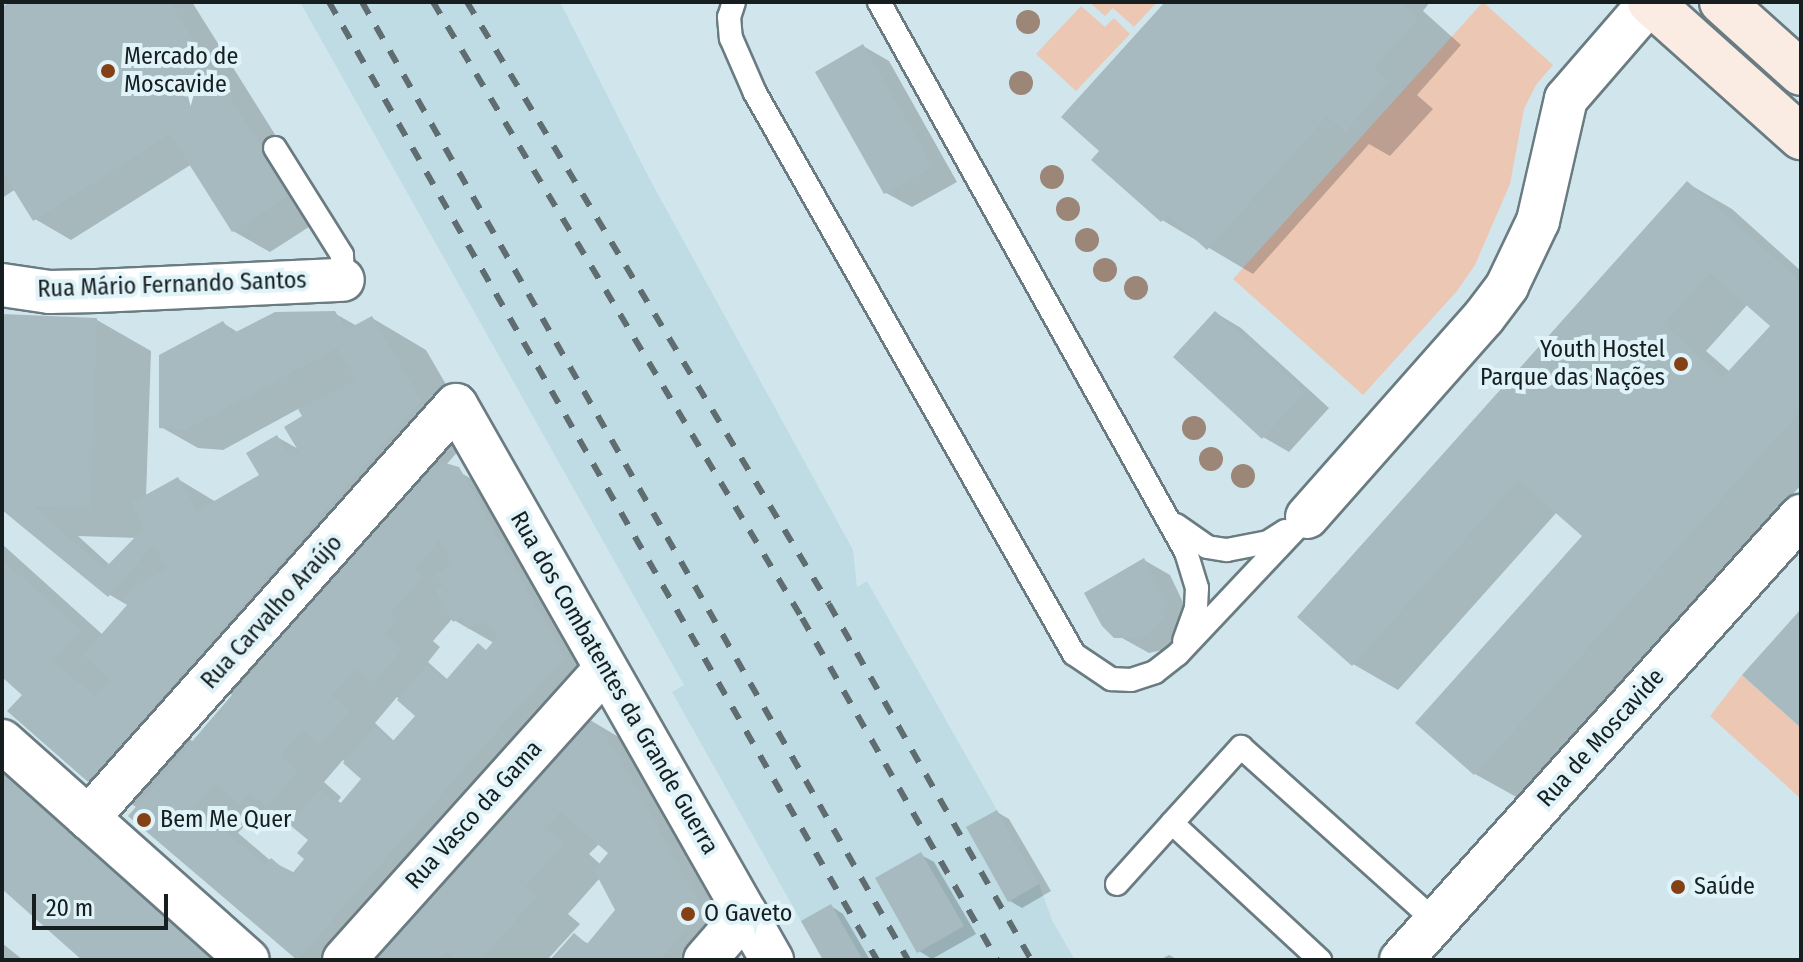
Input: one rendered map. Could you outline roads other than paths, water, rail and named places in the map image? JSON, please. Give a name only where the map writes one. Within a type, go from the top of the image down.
[{"type":"main road","points":[[1650,2],[1801,137]]},
{"type":"main road","points":[[1722,2],[1801,73]]},
{"type":"street","points":[[1307,517],[1473,329],[1507,286],[1538,221],[1566,99],[1650,2]]},
{"type":"street","name":"Rua Mário Fernando Santos","points":[[2,285],[49,292],[343,280]]},
{"type":"street","name":"Rua dos Combatentes da Grande Guerra","points":[[456,405],[772,960]]},
{"type":"street","name":"Rua Carvalho Araújo","points":[[88,818],[456,405]]},
{"type":"street","name":"Rua de Moscavide","points":[[1401,960],[1801,516]]},
{"type":"street","name":"Rua Vasco da Gama","points":[[344,960],[605,669]]},
{"type":"street","points":[[2,741],[248,960]]},
{"type":"street","points":[[705,960],[746,913]]},
{"type":"lane","points":[[734,2],[729,17],[731,38],[755,93],[1074,654],[1111,679],[1131,680],[1155,672],[1178,654],[1307,517]]},
{"type":"lane","points":[[879,2],[1186,552],[1197,588],[1191,628],[1178,654]]},
{"type":"lane","points":[[275,148],[342,255],[343,280]]},
{"type":"lane","points":[[1169,519],[1207,547],[1227,550],[1268,542],[1307,517]]},
{"type":"lane","points":[[1117,884],[1241,747],[1435,921]]},
{"type":"lane","points":[[1172,823],[1320,960]]},
{"type":"railway","points":[[329,2],[877,960]]},
{"type":"railway","points":[[362,2],[908,960]]},
{"type":"railway","points":[[433,2],[802,618],[997,960]]},
{"type":"railway","points":[[467,2],[829,604],[1031,960]]},
{"type":"place","name":"Mercado de Moscavide","points":[[108,71]]},
{"type":"place","name":"Youth Hostel Parque das Nações","points":[[1681,364]]},
{"type":"place","name":"Bem Me Quer","points":[[144,820]]},
{"type":"place","name":"Saúde","points":[[1678,887]]},
{"type":"place","name":"O Gaveto","points":[[688,914]]}]
